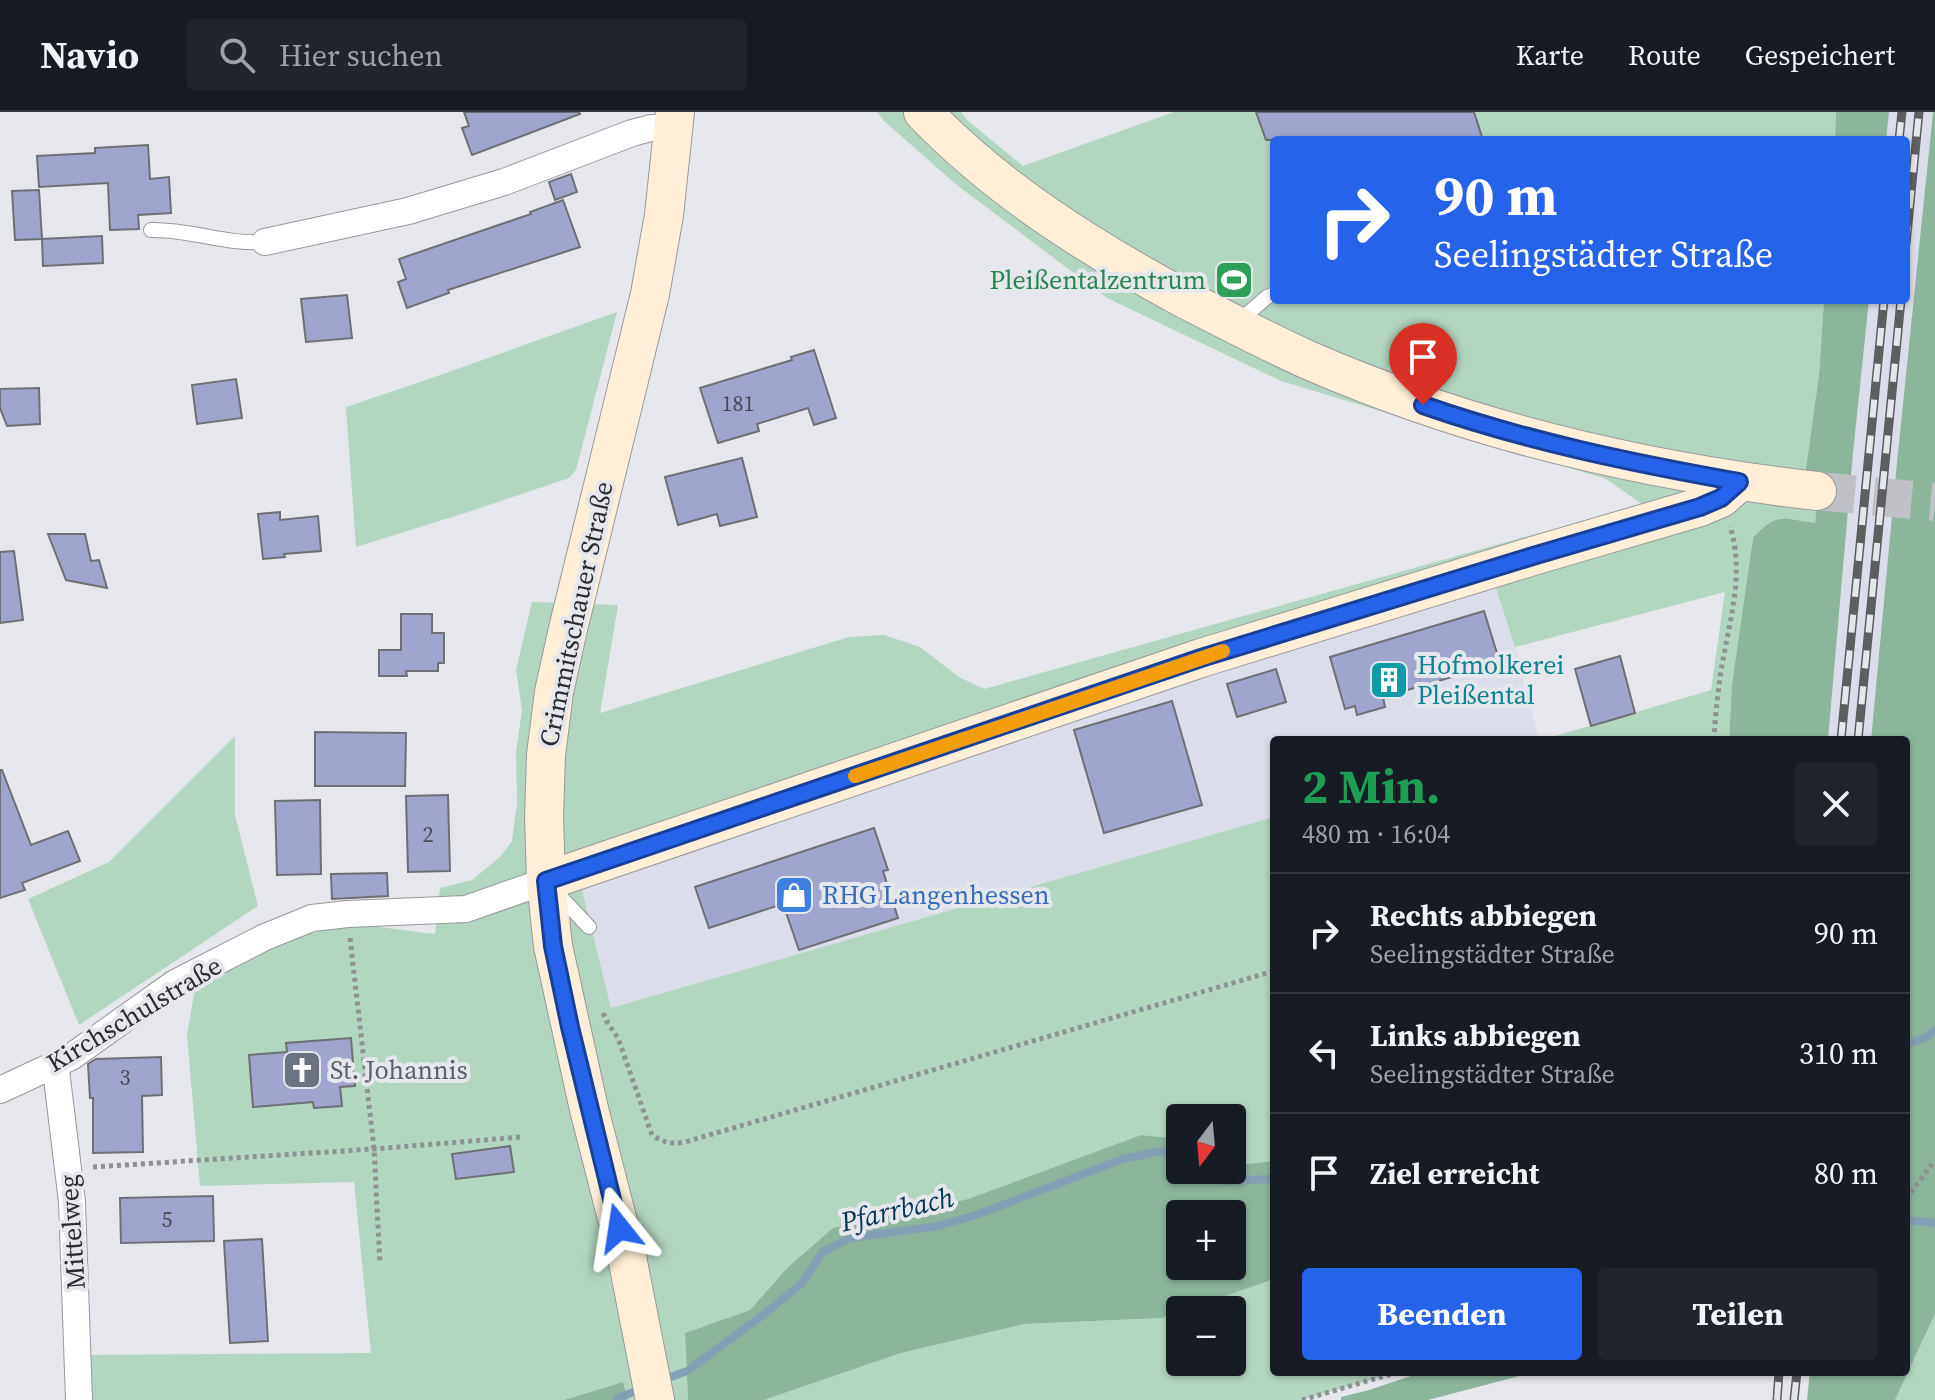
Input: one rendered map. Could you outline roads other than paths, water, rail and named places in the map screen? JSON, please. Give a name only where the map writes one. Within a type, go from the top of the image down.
[{"type":"street","points":[[923,112],[991,174],[1060,226],[1144,277],[1307,360],[1480,424],[1568,448],[1665,469],[1730,490],[1817,491]]},
{"type":"street","points":[[265,242],[422,207],[504,182],[674,120]]},
{"type":"street","name":"Crimmitschauer Straße","points":[[655,1400],[627,1257],[553,946],[546,881],[546,755],[554,692],[568,629],[650,294],[664,215],[674,120]]},
{"type":"street","points":[[546,881],[1201,658],[1700,507],[1730,490]]},
{"type":"street","name":"Kirchschulstraße","points":[[0,1090],[71,1057],[175,983],[265,937],[312,918],[466,909],[546,881]]},
{"type":"street","name":"Mittelweg","points":[[53,1065],[68,1169],[74,1245],[79,1400]]},
{"type":"lane","points":[[151,230],[173,229],[247,244],[265,242]]},
{"type":"lane","points":[[1235,325],[1270,296]]},
{"type":"lane","points":[[546,881],[589,927]]},
{"type":"waterway","points":[[1910,1043],[1925,1038],[1935,1030]]},
{"type":"waterway","name":"Pfarrbach","points":[[660,1381],[687,1371],[759,1318],[801,1284],[823,1252],[850,1238],[938,1226],[976,1215],[1123,1159],[1162,1151],[1166,1153]]},
{"type":"waterway","name":"Pfarrbach","points":[[1246,1180],[1270,1179]]},
{"type":"waterway","name":"Pfarrbach","points":[[1910,1220],[1935,1223]]},
{"type":"waterway","name":"Pfarrbach","points":[[617,1400],[643,1388]]},
{"type":"tunnel","points":[[1817,491],[1935,502]]},
{"type":"railway","points":[[1899,136],[1902,112]]},
{"type":"railway","points":[[1910,203],[1919,112]]},
{"type":"railway","points":[[1841,736],[1884,304]]},
{"type":"railway","points":[[1858,736],[1901,304]]},
{"type":"railway","points":[[1777,1400],[1779,1376]]},
{"type":"railway","points":[[1794,1400],[1797,1376]]},
{"type":"place","name":"Pleißentalzentrum","points":[[1234,280]]},
{"type":"place","name":"Hofmolkerei Pleißental","points":[[1389,680]]},
{"type":"place","name":"RHG Langenhessen","points":[[794,895]]},
{"type":"place","name":"St. Johannis","points":[[302,1070]]}]
